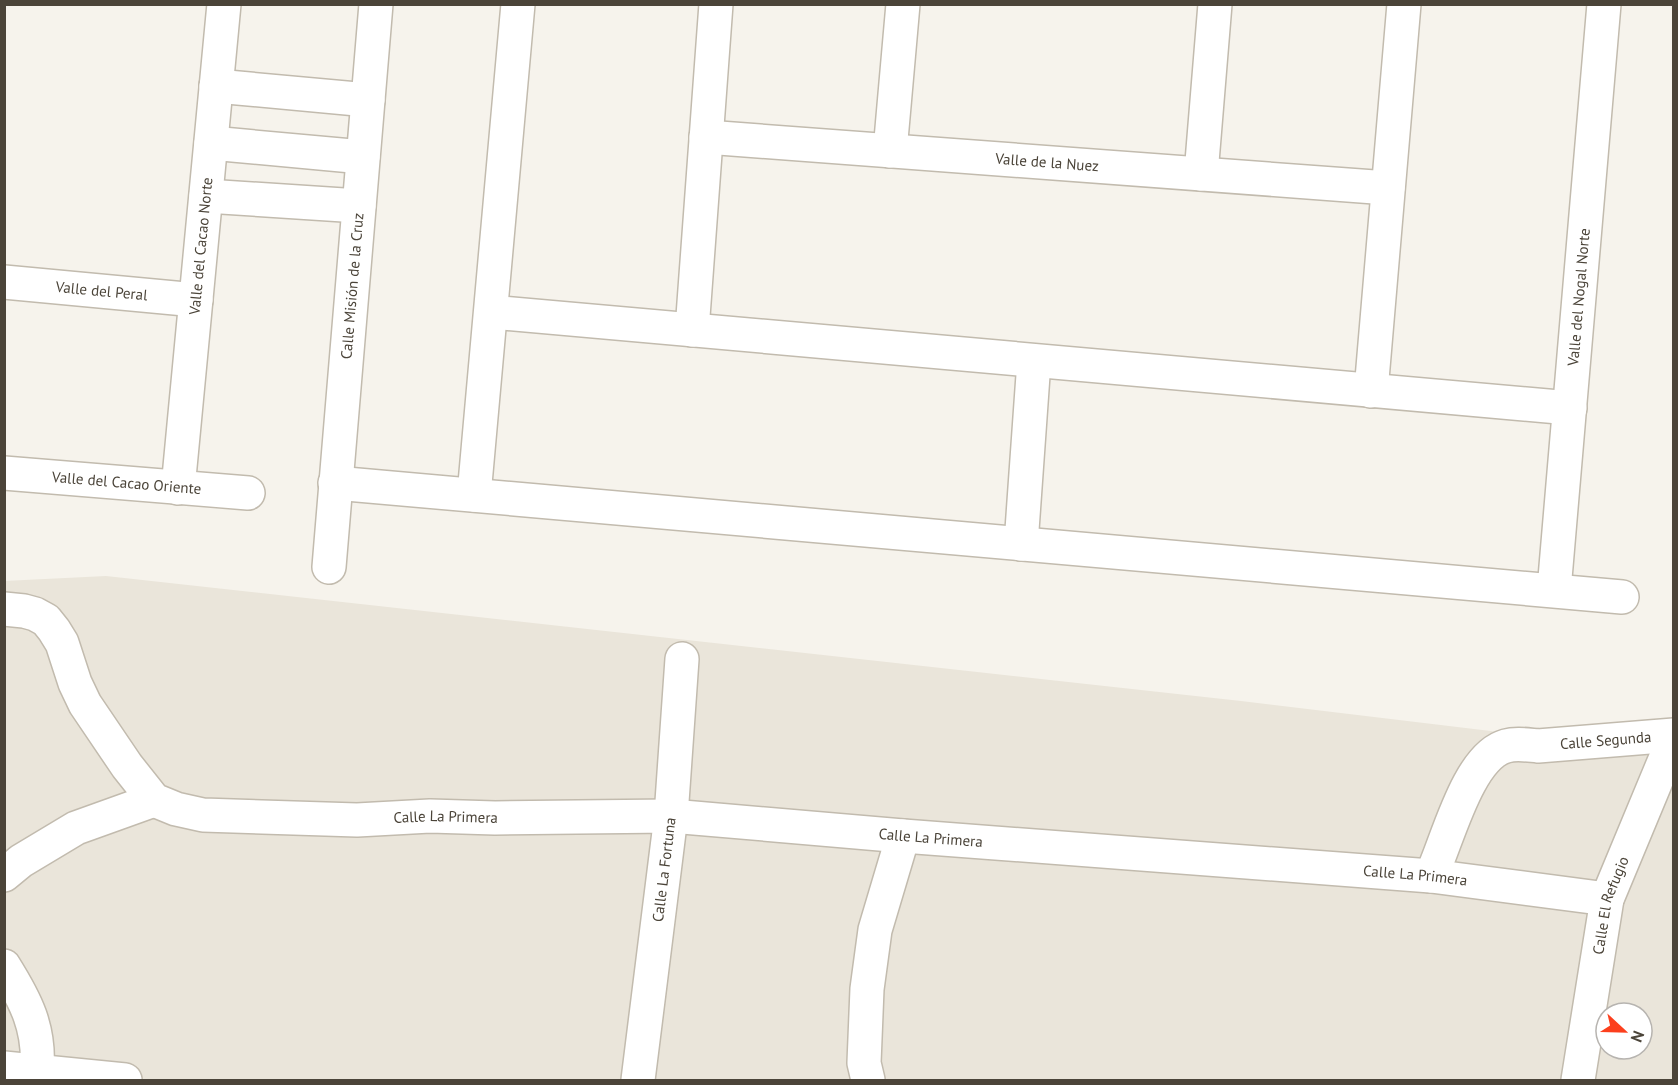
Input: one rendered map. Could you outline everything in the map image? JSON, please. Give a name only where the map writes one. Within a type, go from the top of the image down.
[{"type":"street","name":"Valle del Cacao Norte","points":[[178,488],[224,4]]},
{"type":"street","name":"Calle Misión de la Cruz","points":[[329,567],[376,4]]},
{"type":"street","points":[[474,495],[518,4]]},
{"type":"street","points":[[692,330],[716,4]]},
{"type":"street","points":[[891,151],[903,4]]},
{"type":"street","points":[[1201,174],[1215,4]]},
{"type":"street","points":[[1371,391],[1404,4]]},
{"type":"street","name":"Valle del Nogal Norte","points":[[1554,590],[1604,4]]},
{"type":"street","points":[[216,86],[368,100]]},
{"type":"street","name":"Valle de la Nuez","points":[[706,137],[1388,188]]},
{"type":"street","points":[[211,143],[363,157]]},
{"type":"street","points":[[206,196],[359,206]]},
{"type":"street","name":"Valle del Peral","points":[[4,282],[196,300]]},
{"type":"street","points":[[491,312],[1570,408]]},
{"type":"street","points":[[1021,543],[1034,361]]},
{"type":"street","name":"Valle del Cacao Oriente","points":[[4,473],[248,493]]},
{"type":"street","points":[[335,483],[1622,597]]},
{"type":"street","points":[[4,609],[35,614],[46,620],[54,630],[62,643],[75,683],[85,704],[127,766],[154,800],[76,828],[21,861],[4,875]]},
{"type":"street","name":"Calle La Fortuna","points":[[638,1080],[671,816],[682,659]]},
{"type":"street","name":"Calle Segunda","points":[[1431,876],[1473,775],[1491,755],[1503,747],[1674,737]]},
{"type":"street","name":"Calle El Refugio","points":[[1578,1080],[1607,900],[1674,737]]},
{"type":"street","name":"Calle La Primera","points":[[154,800],[176,809],[203,815],[252,817],[357,820],[430,816],[507,818],[671,816],[1431,876],[1607,900]]},
{"type":"street","points":[[868,1080],[864,1063],[867,989],[875,930],[903,836]]},
{"type":"street","points":[[4,966],[20,990],[34,1023],[38,1056],[37,1070]]},
{"type":"street","points":[[4,1068],[125,1080]]},
{"type":"shaded area","points":[[106,576],[1241,701],[1673,753],[1673,1080],[5,1080],[4,581]]}]
